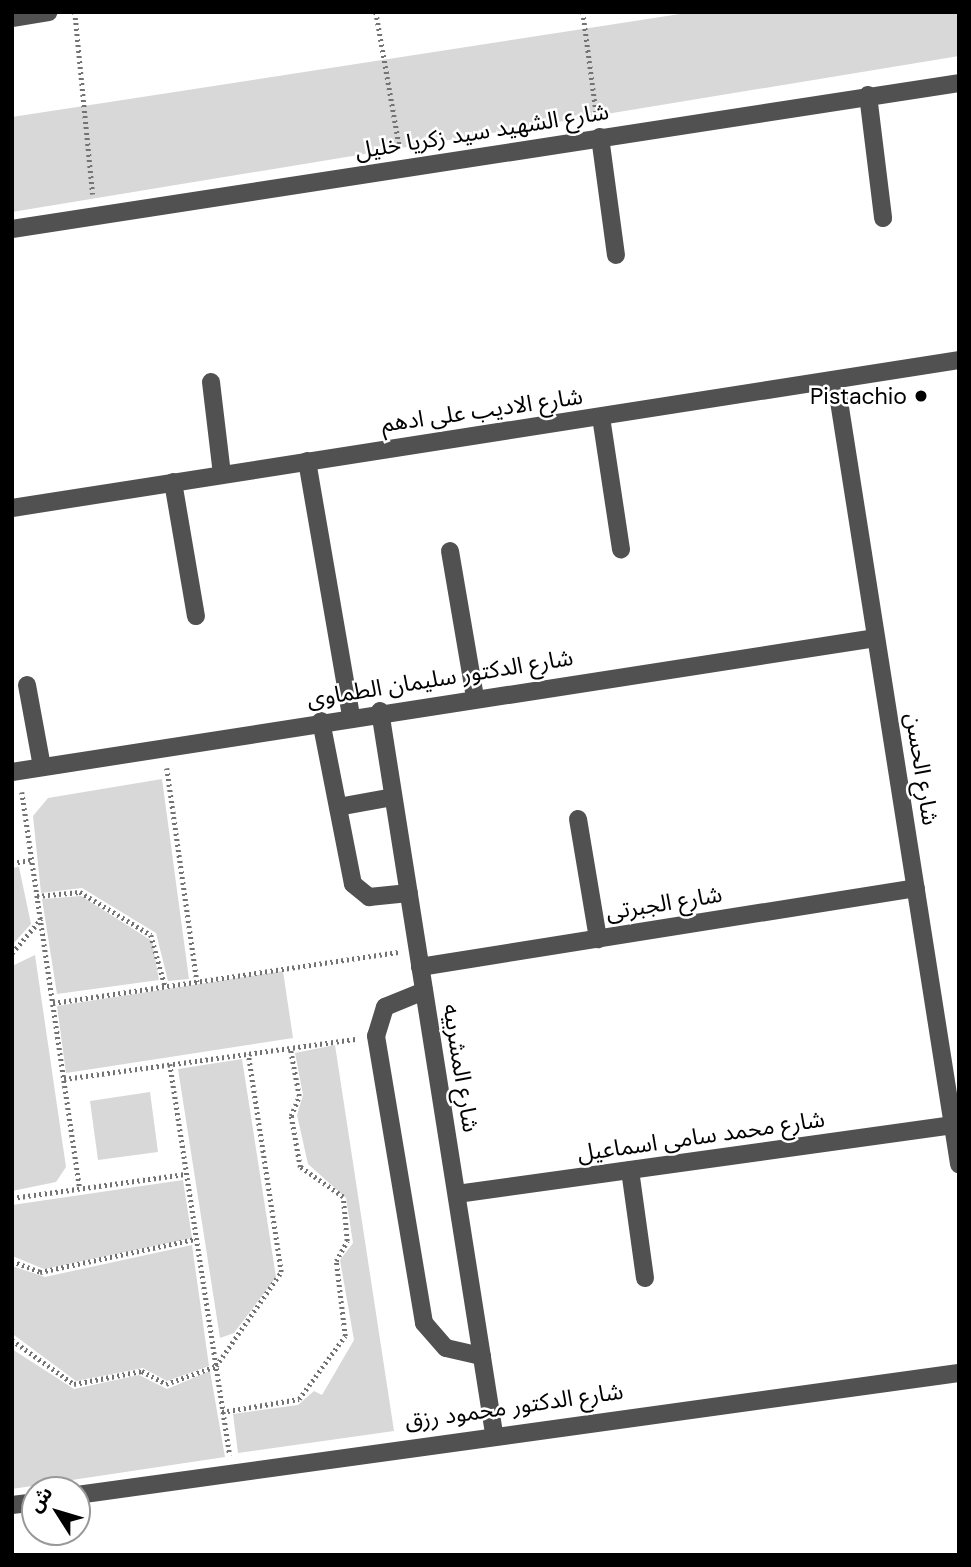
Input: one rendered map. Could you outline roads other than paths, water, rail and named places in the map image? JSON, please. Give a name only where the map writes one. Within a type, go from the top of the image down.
[{"type":"street","points":[[12,18],[49,12]]},
{"type":"street","name":"شارع الشهيد سيد زكريا خليل","points":[[12,229],[959,83]]},
{"type":"street","points":[[868,95],[883,218]]},
{"type":"street","points":[[600,137],[616,255]]},
{"type":"street","name":"شارع الاديب على ادهم","points":[[12,508],[836,382],[959,360]]},
{"type":"street","points":[[211,382],[222,474]]},
{"type":"street","name":"شارع الحسن","points":[[836,382],[916,888],[951,1064],[953,1125],[959,1164]]},
{"type":"street","points":[[600,417],[621,549]]},
{"type":"street","points":[[307,461],[351,716]]},
{"type":"street","points":[[173,482],[195,616]]},
{"type":"street","points":[[450,551],[475,698]]},
{"type":"street","name":"شارع الدكتور سليمان الطماوى","points":[[16,771],[380,711],[876,638]]},
{"type":"street","points":[[26,685],[42,767]]},
{"type":"street","name":"شارع المشربيه","points":[[380,711],[494,1433]]},
{"type":"street","points":[[321,721],[359,892],[409,893]]},
{"type":"street","points":[[338,807],[394,797]]},
{"type":"street","points":[[578,819],[597,939]]},
{"type":"street","name":"شارع الجبرتى","points":[[419,958],[597,939],[916,888]]},
{"type":"street","points":[[424,991],[385,1007],[376,1037],[424,1324],[446,1348],[482,1356]]},
{"type":"street","name":"شارع محمد سامى اسماعيل","points":[[457,1194],[953,1125]]},
{"type":"street","points":[[630,1170],[645,1278]]},
{"type":"street","name":"شارع الدكتور محمود رزق","points":[[91,1493],[494,1433],[959,1373]]},
{"type":"place","name":"Pistachio","points":[[921,396]]}]
